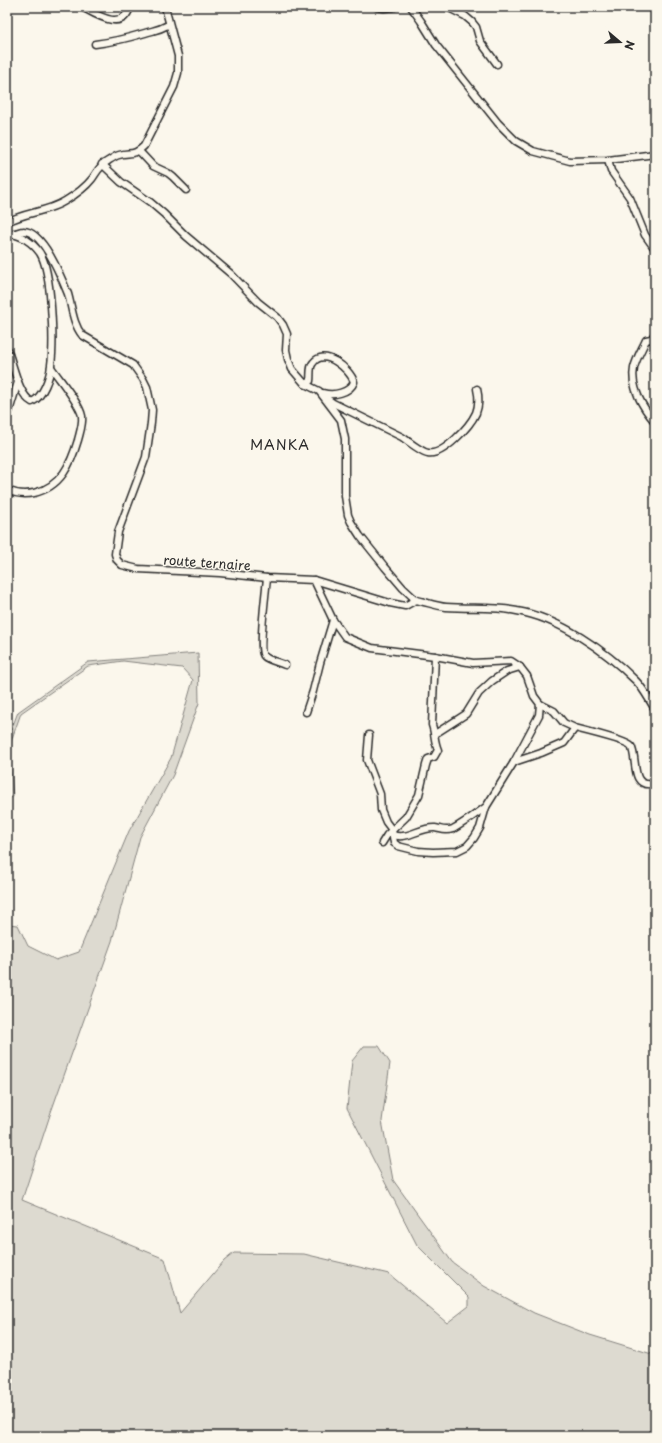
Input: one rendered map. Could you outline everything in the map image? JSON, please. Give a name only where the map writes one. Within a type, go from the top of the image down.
[{"type":"street","points":[[82,7],[112,20],[120,20],[125,18],[130,7]]},
{"type":"street","points":[[7,222],[22,215],[63,202],[79,191],[91,180],[102,164],[118,155],[132,154],[144,146],[174,87],[178,72],[178,56],[168,25],[165,7]]},
{"type":"street","points":[[377,7],[394,7]]},
{"type":"street","points":[[410,7],[446,59],[498,123],[516,141],[533,151],[570,161],[608,160],[655,154]]},
{"type":"street","points":[[447,7],[465,16],[472,22],[476,27],[480,41],[497,64]]},
{"type":"street","points":[[95,44],[128,39],[149,32],[158,31],[168,25]]},
{"type":"street","points":[[138,151],[153,166],[168,173],[186,190]]},
{"type":"street","points":[[608,160],[611,171],[630,198],[645,235],[655,249]]},
{"type":"street","points":[[102,164],[120,182],[150,202],[164,214],[186,236],[240,283],[258,302],[277,317],[283,325],[286,334],[288,359],[292,369],[305,384],[328,395],[347,391],[354,382],[350,374],[337,361],[322,358],[313,363],[311,367],[310,381],[305,384]]},
{"type":"street","name":"route ternaire","points":[[14,234],[23,231],[29,232],[36,237],[53,258],[67,294],[78,330],[82,335],[133,364],[147,387],[152,410],[150,430],[146,456],[118,532],[115,554],[117,560],[122,565],[138,569],[220,572],[267,578],[314,580],[390,603],[405,606],[416,600],[445,606],[516,610],[549,621],[595,645],[637,682],[655,709]]},
{"type":"street","points":[[7,234],[14,234],[30,242],[40,254],[45,266],[48,284],[53,345],[51,367],[38,398],[32,402],[26,397],[18,382],[7,349]]},
{"type":"street","points":[[655,334],[650,339],[646,340],[633,370],[633,381],[636,389],[642,403],[655,422]]},
{"type":"street","points":[[7,490],[14,493],[25,494],[37,492],[49,487],[63,475],[74,455],[82,427],[80,409],[51,367]]},
{"type":"street","points":[[7,418],[18,382]]},
{"type":"street","points":[[319,391],[333,404],[402,437],[427,453],[432,453],[451,443],[472,421],[479,400],[477,389]]},
{"type":"street","points":[[319,391],[340,420],[344,430],[345,496],[348,515],[351,522],[384,567],[416,600]]},
{"type":"street","points":[[267,578],[262,630],[263,655],[285,665]]},
{"type":"street","points":[[314,580],[333,620],[345,637],[372,648],[435,656],[473,663],[511,661],[520,667],[527,676],[534,696],[540,704],[554,711],[564,723],[631,746],[636,774],[645,785],[652,784]]},
{"type":"street","points":[[306,712],[333,620]]},
{"type":"street","points":[[382,843],[406,817],[419,795],[428,759],[434,757],[438,750],[434,741],[435,733],[432,725],[435,656]]},
{"type":"street","points":[[435,733],[466,714],[479,693],[492,681],[507,671],[520,667]]},
{"type":"street","points":[[393,832],[394,843],[398,846],[418,851],[457,851],[467,846],[480,828],[486,807],[514,762],[539,715],[540,704]]},
{"type":"street","points":[[514,762],[564,743],[575,728]]},
{"type":"street","points":[[369,735],[367,760],[379,790],[381,810],[386,822],[393,832],[400,837],[435,828],[444,831],[453,828],[486,807]]},
{"type":"shaded area","points":[[198,653],[199,703],[173,775],[140,837],[112,941],[51,1112],[22,1200],[165,1259],[180,1313],[224,1261],[234,1253],[304,1254],[389,1274],[447,1323],[469,1306],[469,1297],[417,1245],[347,1108],[352,1061],[364,1046],[379,1046],[390,1063],[382,1121],[393,1180],[452,1262],[484,1286],[534,1313],[590,1335],[655,1355],[655,1436],[7,1436],[7,924],[18,925],[28,946],[56,960],[79,952],[129,831],[171,758],[193,680],[182,668],[123,661],[88,666],[21,713],[9,747],[13,797],[7,797],[7,792],[9,792],[7,741],[18,712],[88,662]]},
{"type":"district","name":"MANKA","points":[[280,444]]}]
